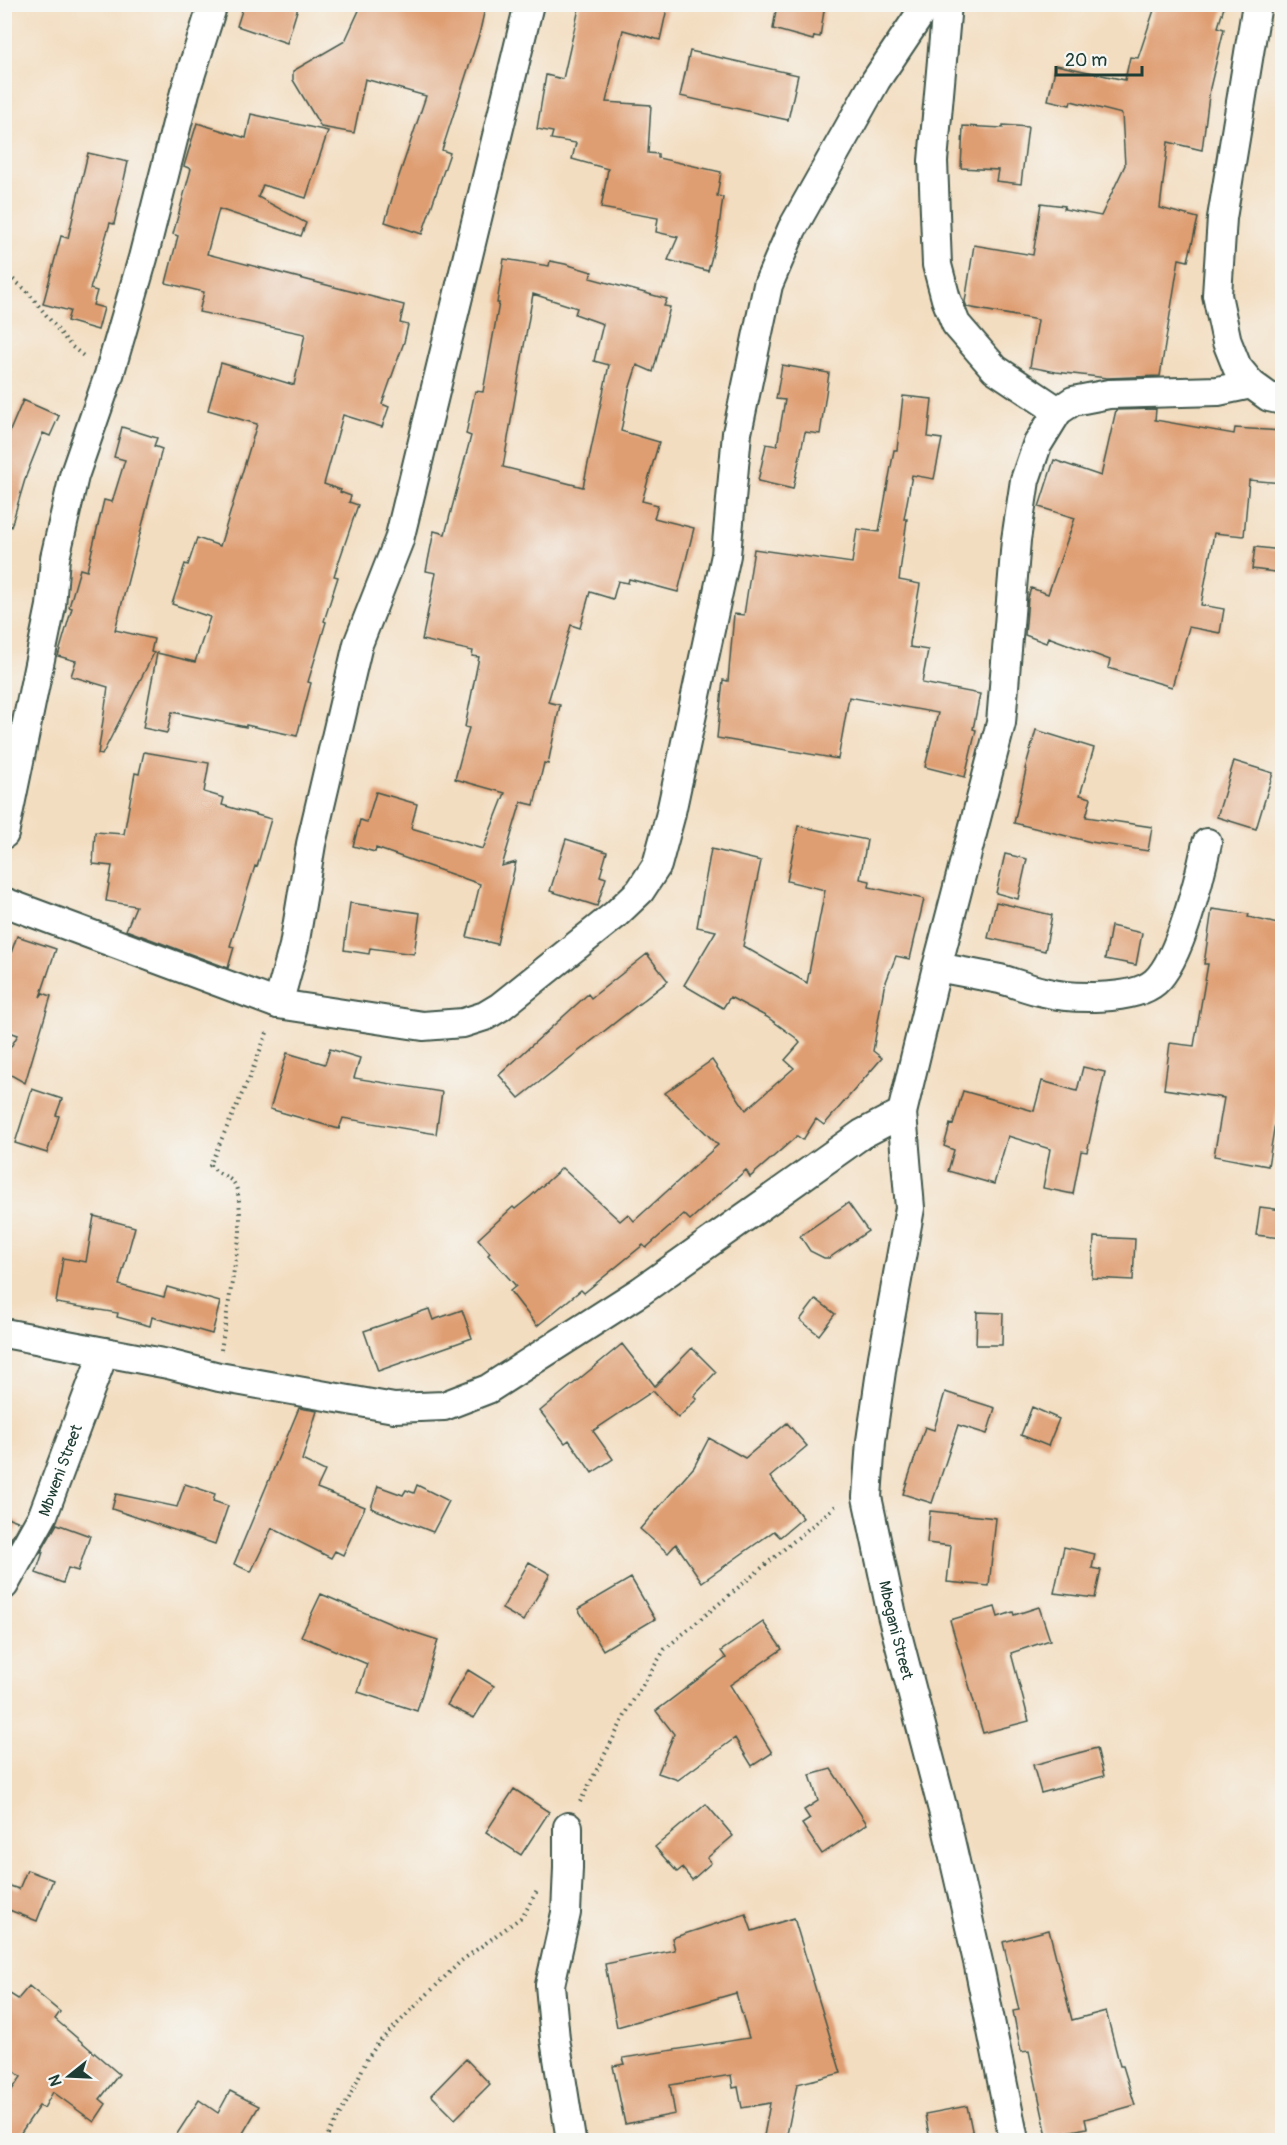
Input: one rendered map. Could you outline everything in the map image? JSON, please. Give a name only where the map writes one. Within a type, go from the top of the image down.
[{"type":"street","points":[[4,834],[51,606],[55,558],[74,476],[109,375],[143,258],[185,92],[213,4]]},
{"type":"street","points":[[278,1004],[294,946],[311,844],[358,644],[399,540],[529,4]]},
{"type":"street","points":[[4,902],[278,1004],[423,1026],[463,1023],[485,1016],[500,1007],[615,915],[640,891],[657,865],[670,817],[723,566],[737,433],[768,285],[792,229],[876,80],[927,4]]},
{"type":"street","points":[[947,4],[933,161],[937,265],[946,299],[956,324],[995,369],[1058,411],[1073,401],[1108,394],[1218,391],[1251,384]]},
{"type":"street","points":[[1257,4],[1222,218],[1217,295],[1227,342],[1236,367],[1251,384],[1269,397],[1282,400]]},
{"type":"street","name":"Mbegani Street","points":[[1014,2140],[980,1966],[944,1814],[892,1616],[867,1497],[871,1441],[883,1357],[910,1208],[902,1113],[937,967],[1001,723],[1016,540],[1025,480],[1036,445],[1058,411]]},
{"type":"street","points":[[937,967],[1001,980],[1047,993],[1115,997],[1138,991],[1155,982],[1171,961],[1199,879],[1207,843]]},
{"type":"street","points":[[4,1333],[168,1364],[219,1377],[394,1408],[444,1407],[488,1389],[622,1304],[862,1134],[902,1113]]},
{"type":"street","name":"Mbweni Street","points":[[4,1585],[42,1515],[104,1352]]},
{"type":"street","points":[[568,1827],[566,1913],[550,1985],[555,2039],[571,2140]]},
{"type":"path","points":[[4,272],[26,290],[71,346],[109,375]]},
{"type":"path","points":[[219,1377],[224,1327],[240,1233],[240,1216],[238,1193],[234,1183],[213,1169],[211,1163],[250,1076],[278,1004]]},
{"type":"path","points":[[568,1827],[631,1704],[652,1667],[665,1650],[868,1479]]},
{"type":"path","points":[[325,2140],[349,2098],[367,2059],[380,2042],[461,1960],[523,1916],[542,1881]]},
{"type":"building","points":[[244,4],[299,4],[287,43],[237,26]]},
{"type":"building","points":[[362,4],[390,11],[392,4],[486,4],[479,35],[442,150],[450,153],[422,234],[385,222],[426,96],[365,79],[354,133],[321,127],[293,80],[293,71],[345,41]]},
{"type":"building","points":[[580,4],[668,4],[660,40],[623,30],[606,102],[651,105],[648,153],[658,154],[658,158],[721,172],[717,196],[723,197],[718,234],[708,271],[668,260],[678,237],[656,232],[658,218],[601,208],[608,169],[572,159],[576,143],[551,139],[553,132],[537,129],[546,75],[563,79]]},
{"type":"building","points":[[777,4],[825,4],[820,37],[814,36],[813,40],[773,29]]},
{"type":"building","points":[[1156,4],[1225,4],[1218,27],[1224,29],[1210,88],[1202,150],[1168,142],[1160,208],[1198,218],[1188,261],[1179,259],[1160,376],[1107,378],[1030,367],[1038,320],[967,307],[965,302],[974,245],[1033,255],[1041,203],[1065,206],[1064,209],[1101,216],[1125,165],[1122,114],[1071,101],[1070,105],[1048,100],[1056,65],[1125,80],[1130,57],[1138,58]]},
{"type":"building","points":[[690,51],[798,75],[788,120],[680,96]]},
{"type":"building","points":[[251,114],[328,131],[306,198],[263,185],[258,197],[306,223],[301,236],[219,209],[207,254],[404,305],[400,323],[408,325],[382,404],[389,407],[382,427],[343,415],[324,484],[351,496],[349,502],[358,505],[334,576],[338,577],[308,682],[311,683],[297,736],[172,712],[167,733],[143,728],[157,653],[195,662],[210,617],[172,604],[185,564],[188,565],[197,538],[220,546],[257,424],[208,410],[221,363],[294,385],[305,334],[199,312],[204,292],[166,283],[178,236],[173,234],[191,169],[184,166],[197,123],[246,138]]},
{"type":"building","points":[[1003,125],[1028,127],[1021,184],[996,181],[998,170],[961,168],[963,126],[1003,128]]},
{"type":"building","points":[[88,153],[128,162],[114,224],[110,223],[90,289],[97,291],[93,305],[104,308],[98,330],[67,321],[70,311],[43,304],[61,236],[68,238]]},
{"type":"building","points":[[504,259],[549,266],[550,261],[565,264],[592,272],[590,278],[667,299],[664,306],[670,307],[653,372],[637,365],[629,390],[621,431],[659,442],[642,501],[658,505],[654,518],[694,528],[678,592],[629,579],[628,583],[618,581],[613,599],[590,592],[580,628],[571,625],[548,702],[560,705],[548,764],[544,763],[534,805],[521,802],[502,866],[516,862],[497,944],[467,937],[480,884],[376,848],[375,852],[353,846],[360,820],[367,822],[376,792],[417,804],[411,828],[483,849],[505,793],[455,779],[469,728],[465,727],[479,657],[472,656],[473,651],[422,640],[436,573],[426,571],[434,531],[445,534],[471,436],[466,434],[475,391],[483,392],[499,303],[497,303]],"holes":[[[533,294],[577,308],[575,314],[603,324],[594,361],[609,365],[583,487],[503,467]]]},
{"type":"building","points":[[782,365],[829,373],[820,434],[805,432],[793,489],[758,481],[766,444],[777,446],[785,400],[776,399]]},
{"type":"building","points":[[903,396],[932,399],[928,437],[942,439],[934,479],[912,475],[904,519],[907,519],[899,580],[920,584],[910,647],[928,650],[922,683],[980,694],[973,729],[976,730],[965,777],[925,767],[938,713],[849,697],[838,759],[717,738],[723,680],[728,681],[734,614],[744,615],[754,549],[852,563],[857,529],[879,532],[894,450],[897,450]]},
{"type":"building","points":[[23,400],[59,416],[50,436],[43,433],[26,476],[11,527],[4,526],[4,445]]},
{"type":"building","points":[[1156,409],[1155,420],[1234,434],[1235,428],[1282,431],[1282,483],[1249,480],[1244,536],[1214,533],[1201,605],[1224,609],[1220,633],[1189,627],[1172,687],[1108,668],[1110,660],[1048,637],[1046,643],[1025,635],[1031,588],[1048,594],[1075,518],[1039,507],[1054,460],[1101,476],[1116,410]]},
{"type":"building","points":[[122,427],[157,438],[154,446],[162,449],[115,630],[154,639],[151,652],[154,653],[102,755],[98,754],[108,687],[71,676],[76,661],[58,656],[72,608],[69,607],[80,569],[87,571],[104,500],[112,502],[125,460],[114,457]]},
{"type":"building","points":[[1255,547],[1282,550],[1282,573],[1252,569]]},
{"type":"building","points":[[1036,730],[1094,748],[1080,795],[1091,798],[1086,817],[1152,827],[1148,851],[1091,842],[1014,823]]},
{"type":"building","points":[[144,752],[209,763],[204,792],[224,798],[222,805],[271,819],[230,946],[234,947],[228,968],[126,930],[136,906],[106,901],[112,866],[93,864],[95,832],[124,834],[135,773],[139,774]]},
{"type":"building","points":[[1234,761],[1273,773],[1256,829],[1217,817]]},
{"type":"building","points":[[798,826],[867,840],[860,879],[870,881],[869,887],[924,899],[910,959],[896,956],[884,987],[873,1051],[882,1058],[824,1125],[816,1119],[803,1140],[797,1136],[750,1177],[746,1170],[690,1220],[684,1214],[646,1248],[643,1245],[584,1293],[581,1290],[537,1326],[510,1291],[516,1286],[488,1255],[490,1253],[478,1239],[513,1207],[515,1209],[562,1168],[620,1221],[628,1214],[634,1221],[718,1145],[665,1093],[712,1060],[746,1110],[794,1068],[785,1060],[800,1043],[796,1038],[767,1017],[730,997],[723,1008],[684,985],[716,931],[697,927],[711,849],[761,861],[743,946],[807,983],[825,890],[787,881]]},
{"type":"building","points":[[566,839],[607,852],[600,876],[606,878],[597,906],[550,891]]},
{"type":"building","points":[[1005,854],[1027,859],[1018,899],[996,893]]},
{"type":"building","points":[[996,902],[1052,915],[1045,951],[988,938]]},
{"type":"building","points":[[350,903],[420,913],[414,954],[370,948],[369,954],[344,950]]},
{"type":"building","points":[[1212,909],[1249,914],[1248,917],[1282,925],[1282,1080],[1268,1166],[1214,1156],[1224,1098],[1164,1089],[1170,1043],[1194,1046],[1208,964],[1204,964]]},
{"type":"building","points":[[1111,926],[1142,933],[1136,965],[1105,959]]},
{"type":"building","points":[[17,936],[56,949],[40,997],[43,993],[51,996],[25,1083],[4,1071],[4,1058],[18,1035],[4,1030],[4,973]]},
{"type":"building","points":[[647,954],[668,981],[519,1098],[499,1075],[588,994],[591,998]]},
{"type":"building","points":[[330,1049],[360,1058],[354,1078],[442,1092],[436,1134],[343,1118],[339,1129],[270,1109],[287,1053],[325,1064]]},
{"type":"building","points":[[1083,1067],[1105,1072],[1087,1152],[1081,1151],[1073,1194],[1043,1188],[1050,1149],[1008,1136],[994,1184],[948,1171],[954,1150],[944,1146],[963,1091],[1034,1111],[1042,1081],[1077,1091]]},
{"type":"building","points":[[32,1089],[62,1099],[47,1153],[15,1143]]},
{"type":"building","points":[[848,1203],[868,1231],[829,1258],[810,1251],[800,1236]]},
{"type":"building","points":[[1260,1207],[1282,1210],[1282,1238],[1256,1235]]},
{"type":"building","points":[[94,1216],[135,1227],[119,1285],[164,1297],[167,1287],[220,1302],[212,1334],[152,1317],[150,1326],[117,1317],[118,1313],[56,1303],[63,1258],[86,1262]]},
{"type":"building","points":[[1094,1237],[1135,1239],[1133,1280],[1092,1278]]},
{"type":"building","points":[[816,1299],[835,1314],[819,1335],[800,1320]]},
{"type":"building","points":[[429,1309],[433,1320],[462,1310],[472,1338],[378,1371],[364,1331]]},
{"type":"building","points":[[977,1312],[1003,1313],[1002,1345],[976,1345]]},
{"type":"building","points":[[622,1344],[655,1386],[692,1348],[716,1372],[694,1396],[697,1399],[678,1418],[653,1391],[593,1431],[613,1459],[592,1473],[569,1440],[565,1443],[540,1411]]},
{"type":"building","points":[[945,1392],[995,1408],[987,1434],[958,1425],[932,1503],[903,1494],[925,1427],[934,1430]]},
{"type":"building","points":[[1032,1407],[1059,1419],[1048,1446],[1021,1435]]},
{"type":"building","points":[[299,1408],[317,1411],[302,1460],[325,1471],[317,1488],[365,1507],[343,1555],[335,1551],[331,1558],[272,1528],[251,1572],[234,1564]]},
{"type":"building","points":[[787,1423],[807,1446],[770,1477],[803,1518],[780,1537],[774,1531],[702,1582],[676,1544],[668,1553],[640,1529],[694,1467],[709,1438],[745,1458]]},
{"type":"building","points":[[185,1484],[215,1494],[213,1501],[228,1506],[215,1544],[112,1509],[116,1494],[177,1507]]},
{"type":"building","points":[[417,1485],[449,1501],[433,1532],[371,1508],[378,1486],[403,1495],[406,1490],[414,1493]]},
{"type":"building","points":[[930,1511],[996,1518],[989,1586],[947,1582],[951,1546],[927,1543]]},
{"type":"building","points":[[4,1516],[20,1522],[10,1540],[4,1538]]},
{"type":"building","points":[[57,1524],[90,1536],[78,1571],[68,1568],[63,1583],[36,1573],[43,1552],[41,1552]]},
{"type":"building","points":[[1064,1547],[1095,1554],[1092,1568],[1101,1570],[1095,1598],[1054,1593]]},
{"type":"building","points":[[529,1562],[550,1574],[523,1621],[502,1609]]},
{"type":"building","points":[[631,1578],[655,1619],[603,1650],[578,1609]]},
{"type":"building","points":[[321,1594],[398,1627],[438,1640],[417,1711],[358,1692],[367,1664],[301,1636]]},
{"type":"building","points":[[995,1607],[998,1617],[1013,1612],[1014,1615],[1039,1607],[1050,1640],[1011,1653],[1029,1721],[983,1733],[950,1620]]},
{"type":"building","points":[[763,1622],[782,1649],[730,1685],[772,1753],[752,1766],[735,1738],[678,1780],[658,1773],[674,1734],[656,1711],[726,1658],[721,1651]]},
{"type":"building","points":[[468,1670],[494,1686],[474,1718],[447,1705]]},
{"type":"building","points":[[1097,1748],[1104,1776],[1041,1793],[1033,1765]]},
{"type":"building","points":[[831,1769],[867,1824],[822,1854],[802,1824],[810,1819],[804,1810],[818,1801],[810,1775]]},
{"type":"building","points":[[514,1789],[549,1812],[521,1855],[486,1832]]},
{"type":"building","points":[[706,1804],[733,1836],[707,1858],[711,1863],[692,1880],[682,1868],[677,1872],[655,1847]]},
{"type":"building","points":[[27,1870],[53,1880],[37,1921],[4,1908],[4,1884],[19,1889]]},
{"type":"building","points":[[746,1914],[752,1931],[794,1918],[841,2073],[797,2084],[786,2140],[764,2136],[770,2103],[742,2108],[738,2087],[733,2088],[731,2075],[670,2085],[675,2114],[625,2124],[613,2066],[625,2064],[623,2058],[749,2038],[736,1993],[617,2027],[605,1964],[675,1950],[672,1938]]},
{"type":"building","points":[[1049,1930],[1072,2020],[1106,2011],[1120,2066],[1123,2066],[1135,2105],[1085,2119],[1087,2128],[1047,2136],[1029,2051],[1021,2052],[1013,2011],[1019,2010],[1003,1942]]},
{"type":"building","points":[[29,1986],[60,2012],[55,2019],[119,2074],[100,2099],[106,2104],[94,2122],[53,2092],[44,2108],[39,2106],[16,2140],[4,2140],[4,2101],[21,2077],[4,2063],[4,1990],[18,1999]]},
{"type":"building","points":[[466,2059],[490,2084],[455,2119],[431,2095]]},
{"type":"building","points":[[230,2091],[259,2106],[239,2140],[173,2140],[199,2100],[218,2113]]},
{"type":"building","points":[[967,2106],[974,2140],[930,2140],[925,2114]]}]
